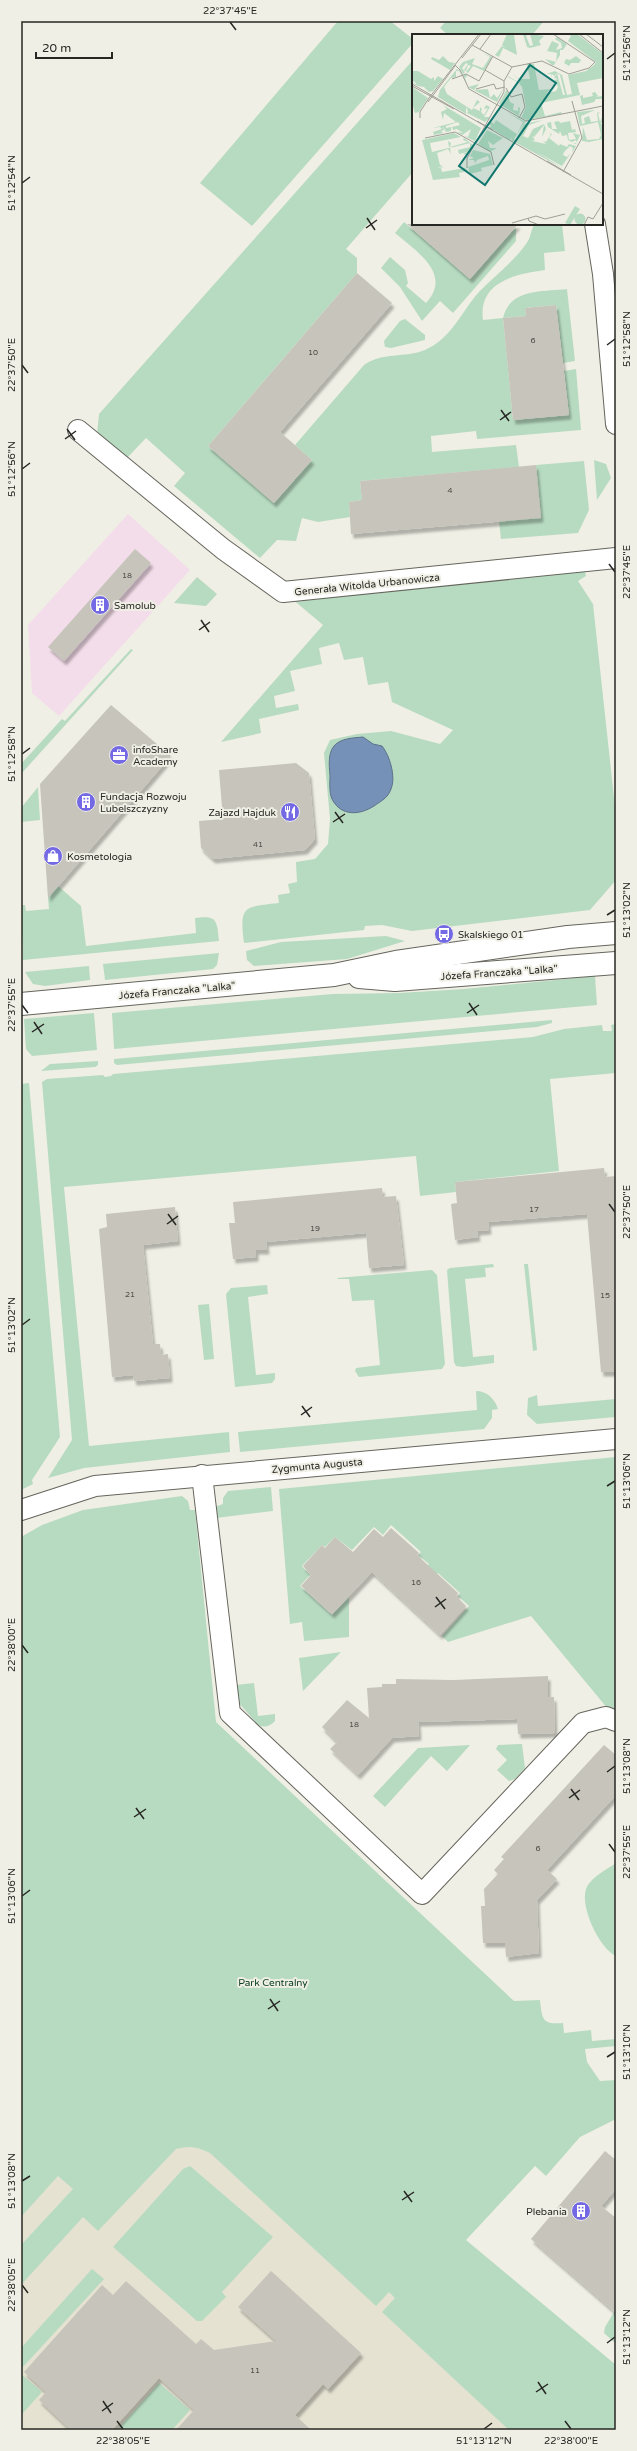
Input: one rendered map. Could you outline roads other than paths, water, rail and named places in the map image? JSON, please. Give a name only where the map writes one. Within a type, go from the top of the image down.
[{"type":"street","points":[[595,225],[603,274],[616,424]]},
{"type":"street","name":"Generała Witolda Urbanowicza","points":[[78,430],[223,549],[283,592],[616,558]]},
{"type":"street","name":"Józefa Franczaka \"Lalka\"","points":[[21,1004],[334,975],[396,962],[561,938],[616,933]]},
{"type":"street","name":"Józefa Franczaka \"Lalka\"","points":[[334,975],[395,980],[616,963]]},
{"type":"street","name":"Zygmunta Augusta","points":[[21,1510],[49,1499],[95,1486],[202,1475],[616,1439]]},
{"type":"street","points":[[202,1475],[230,1713],[422,1894],[583,1723],[606,1717],[616,1721]]},
{"type":"water","points":[[363,737],[373,744],[382,746],[385,750],[390,761],[393,779],[388,795],[382,801],[369,809],[351,813],[340,809],[331,797],[330,756],[334,746],[340,741]]},
{"type":"place","name":"Samolub","points":[[100,605]]},
{"type":"place","name":"infoShare Academy","points":[[119,755]]},
{"type":"place","name":"Fundacja Rozwoju Lubelszczyzny","points":[[86,802]]},
{"type":"place","name":"Zajazd Hajduk","points":[[290,812]]},
{"type":"place","name":"Kosmetologia","points":[[53,856]]},
{"type":"place","name":"Skalskiego 01","points":[[444,934]]},
{"type":"place","name":"Plebania","points":[[581,2211]]},
{"type":"park label","name":"Park Centralny","points":[[273,1982]]}]
